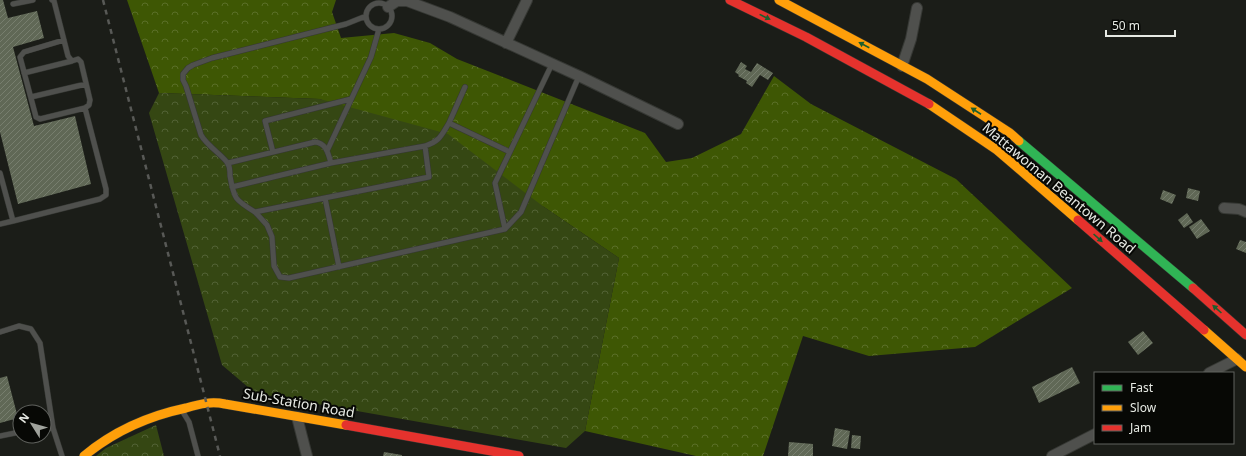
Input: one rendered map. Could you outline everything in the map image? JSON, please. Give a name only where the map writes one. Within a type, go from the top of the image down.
[{"type":"main road","name":"Mattawoman Beantown Road","points":[[730,0],[806,37],[876,74],[938,109],[997,150],[1241,359],[1246,367]]},
{"type":"main road","name":"Mattawoman Beantown Road","points":[[779,0],[927,79],[1003,128],[1172,269],[1246,335]]},
{"type":"main road","points":[[876,74],[892,74],[990,133],[998,132],[1003,128]]},
{"type":"main road","name":"Sub-Station Road","points":[[84,456],[99,444],[117,433],[147,418],[181,408],[212,402],[519,456]]},
{"type":"street","points":[[506,43],[527,0]]},
{"type":"street","points":[[388,7],[397,2],[407,1],[450,17],[579,76],[678,124]]},
{"type":"street","points":[[902,66],[911,39],[917,8]]},
{"type":"street","points":[[1224,208],[1239,209],[1246,212]]},
{"type":"street","points":[[1211,372],[1241,359]]},
{"type":"street","points":[[297,417],[307,456]]},
{"type":"street","points":[[1052,456],[1094,435]]},
{"type":"lane","points":[[13,4],[33,0]]},
{"type":"lane","points":[[52,0],[58,14],[68,56],[72,61]]},
{"type":"lane","points":[[377,4],[388,7],[391,11],[392,19],[388,26],[376,29],[369,24],[366,16],[369,8],[377,4]]},
{"type":"lane","points":[[366,16],[346,24],[212,58],[188,68],[183,74],[183,80],[200,135],[204,142],[228,163],[232,187],[236,198],[242,204],[255,212],[267,225],[272,237],[274,266],[280,277],[288,278],[505,229],[521,212],[579,76]]},
{"type":"lane","points":[[327,151],[371,57],[380,29]]},
{"type":"lane","points":[[24,73],[78,59],[81,62],[90,100],[89,105],[85,108],[40,120],[36,117],[31,97],[24,73],[20,57],[24,52],[64,40]]},
{"type":"lane","points":[[505,229],[495,183],[552,64]]},
{"type":"lane","points":[[31,97],[86,84]]},
{"type":"lane","points":[[232,187],[331,163],[435,143],[440,139],[465,87]]},
{"type":"lane","points":[[273,152],[265,121],[351,99]]},
{"type":"lane","points":[[0,224],[100,199],[106,195],[106,189],[85,108]]},
{"type":"lane","points":[[448,123],[510,152]]},
{"type":"lane","points":[[228,163],[315,142],[320,142],[323,145],[327,151],[331,163]]},
{"type":"lane","points":[[255,212],[429,177],[425,146]]},
{"type":"lane","points":[[0,173],[13,221]]},
{"type":"lane","points":[[0,197],[6,196]]},
{"type":"lane","points":[[325,198],[339,267]]},
{"type":"lane","points":[[0,332],[19,326],[31,329],[40,343],[53,428],[62,456]]},
{"type":"lane","points":[[181,408],[189,422],[198,456]]},
{"type":"lane","points":[[0,436],[12,434]]},
{"type":"green space","points":[[127,0],[336,0],[332,12],[341,38],[394,33],[430,43],[457,59],[645,133],[666,162],[692,158],[741,134],[774,76],[811,104],[956,179],[1072,288],[975,347],[869,356],[803,336],[763,456],[696,456],[585,431],[619,258],[544,207],[320,99],[159,93]]},
{"type":"green space","points":[[159,93],[320,99],[448,134],[544,207],[619,258],[585,431],[566,448],[255,393],[222,365],[149,113]]},
{"type":"green space","points":[[156,425],[164,456],[96,456],[106,448]]},
{"type":"building","points":[[0,0],[3,0],[8,18],[37,11],[44,38],[13,47],[34,126],[75,116],[91,184],[18,204],[0,132]]},
{"type":"building","points":[[741,62],[747,66],[745,69],[751,72],[757,63],[773,73],[768,80],[760,75],[752,87],[735,72]]},
{"type":"building","points":[[1188,188],[1200,191],[1198,201],[1186,198]]},
{"type":"building","points":[[1163,190],[1176,195],[1172,204],[1160,199]]},
{"type":"building","points":[[1187,213],[1193,222],[1184,228],[1178,220]]},
{"type":"building","points":[[1201,219],[1210,231],[1197,239],[1189,227]]},
{"type":"building","points":[[1240,240],[1246,242],[1246,253],[1236,249]]},
{"type":"building","points":[[1143,331],[1153,343],[1138,355],[1128,342]]},
{"type":"building","points":[[1072,367],[1080,383],[1039,403],[1032,387]]},
{"type":"building","points":[[7,376],[14,404],[12,404],[12,420],[0,423],[0,378]]},
{"type":"building","points":[[835,428],[850,431],[847,449],[832,446]]},
{"type":"building","points":[[852,435],[861,436],[860,449],[851,448]]},
{"type":"building","points":[[789,442],[813,444],[813,456],[788,456]]},
{"type":"building","points":[[384,452],[402,455],[402,456],[383,456]]},
{"type":"railway","points":[[103,0],[220,456]]},
{"type":"traffic: fast","points":[[1019,141],[1193,288]]},
{"type":"traffic: slow","points":[[779,0],[927,79],[1010,133],[1019,141]]},
{"type":"traffic: slow","points":[[929,104],[997,150],[1078,220]]},
{"type":"traffic: slow","points":[[1204,330],[1246,367]]},
{"type":"traffic: slow","points":[[84,456],[107,439],[145,420],[172,411],[206,403],[220,403],[346,425]]},
{"type":"traffic: jam","points":[[730,0],[806,37],[929,104]]},
{"type":"traffic: jam","points":[[1078,220],[1204,330]]},
{"type":"traffic: jam","points":[[1193,288],[1246,335]]},
{"type":"traffic: jam","points":[[346,425],[519,456]]}]
